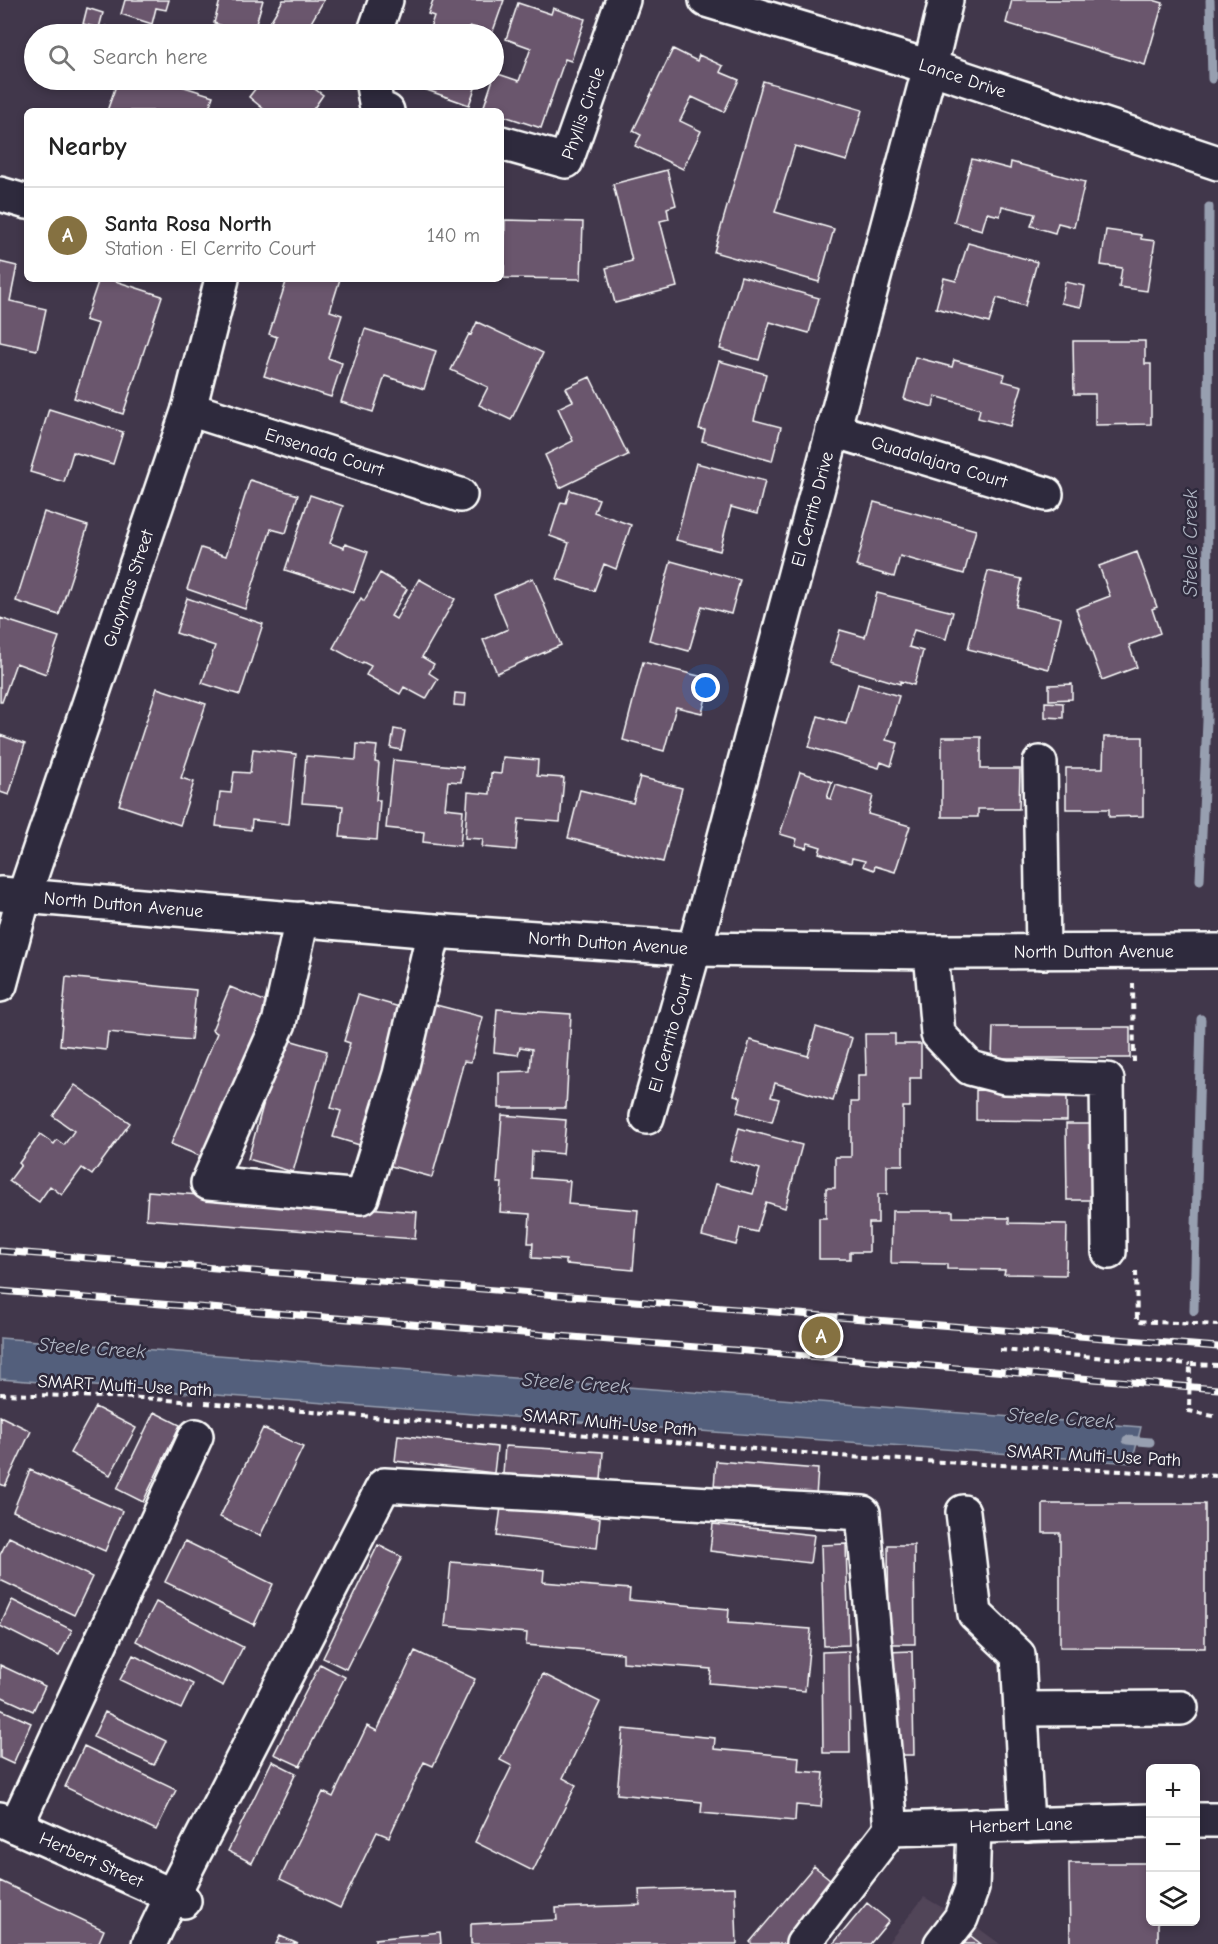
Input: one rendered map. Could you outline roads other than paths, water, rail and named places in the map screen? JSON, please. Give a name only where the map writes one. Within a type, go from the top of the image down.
[{"type":"street","points":[[378,24],[386,0]]},
{"type":"street","name":"Phyllis Circle","points":[[504,144],[566,161],[623,0]]},
{"type":"street","name":"Lance Drive","points":[[706,0],[930,68],[1218,163]]},
{"type":"street","name":"El Cerrito Drive","points":[[695,949],[930,68],[946,0]]},
{"type":"street","points":[[374,90],[377,108]]},
{"type":"street","points":[[0,194],[24,201]]},
{"type":"street","name":"Guaymas Street","points":[[0,985],[12,895],[189,409],[221,282]]},
{"type":"street","name":"Ensenada Court","points":[[189,409],[460,495]]},
{"type":"street","name":"Guadalajara Court","points":[[833,430],[1046,494]]},
{"type":"street","points":[[1040,763],[1043,952]]},
{"type":"street","name":"North Dutton Avenue","points":[[12,895],[434,931],[695,949],[931,952],[1218,951]]},
{"type":"street","points":[[302,919],[279,1023],[208,1183],[362,1197],[399,1074],[434,931]]},
{"type":"street","name":"El Cerrito Court","points":[[647,1116],[695,949]]},
{"type":"street","points":[[931,952],[938,1034],[970,1068],[1005,1077],[1107,1080],[1109,1252]]},
{"type":"street","points":[[8,1822],[196,1436]]},
{"type":"street","points":[[149,1944],[178,1898],[384,1485],[863,1512],[891,1829],[803,1944]]},
{"type":"street","points":[[963,1512],[975,1614],[1018,1655],[1027,1825]]},
{"type":"street","points":[[1022,1710],[1181,1708]]},
{"type":"street","points":[[1200,1820],[1218,1820]]},
{"type":"street","name":"Herbert Lane","points":[[891,1829],[1146,1821]]},
{"type":"street","name":"Herbert Street","points":[[8,1822],[178,1898]]},
{"type":"street","points":[[941,1944],[961,1918],[972,1888],[974,1826]]},
{"type":"water","points":[[0,1338],[1141,1427],[1132,1463],[0,1379]]},
{"type":"waterway","name":"Steele Creek","points":[[1210,0],[1212,79]]},
{"type":"waterway","name":"Steele Creek","points":[[1200,880],[1207,721],[1209,207]]},
{"type":"waterway","name":"Steele Creek","points":[[1194,1311],[1201,1019]]},
{"type":"waterway","name":"Steele Creek","points":[[1127,1440],[1150,1442]]},
{"type":"railway","points":[[0,1251],[1218,1347]]},
{"type":"railway","points":[[0,1291],[1218,1389]]},
{"type":"place","name":"Santa Rosa North","points":[[821,1336]]}]
